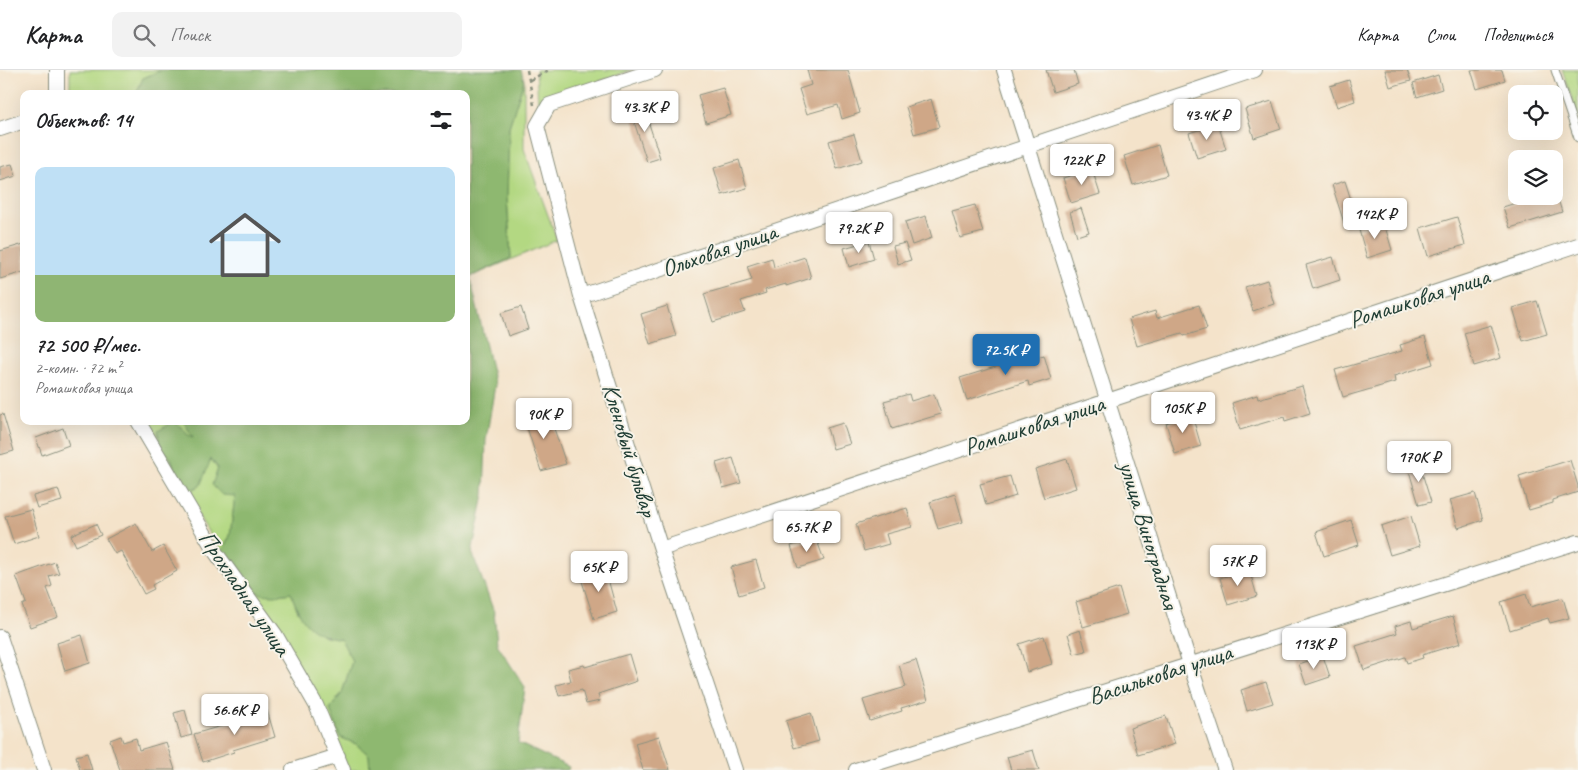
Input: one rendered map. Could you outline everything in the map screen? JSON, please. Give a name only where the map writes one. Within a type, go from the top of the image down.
[{"type":"street","points":[[57,70],[57,90]]},
{"type":"street","points":[[537,126],[549,105],[655,70]]},
{"type":"street","name":"улица Виноградная","points":[[1004,70],[1225,770]]},
{"type":"street","name":"Ольховая улица","points":[[581,296],[1255,70]]},
{"type":"street","points":[[0,129],[20,122]]},
{"type":"street","name":"Кленовый бульвар","points":[[537,126],[581,296],[661,549],[735,770]]},
{"type":"street","name":"Ромашковая улица","points":[[661,549],[1578,245]]},
{"type":"street","name":"Прохладная улица","points":[[140,425],[216,552],[275,634],[316,706],[343,770]]},
{"type":"street","name":"Васильковая улица","points":[[856,770],[1578,542]]},
{"type":"street","points":[[0,637],[44,770]]},
{"type":"street","points":[[293,770],[338,756]]},
{"type":"lane","points":[[1555,70],[1578,138]]},
{"type":"path","points":[[527,70],[537,126]]},
{"type":"path","points":[[530,80],[549,70]]},
{"type":"green space","points":[[70,70],[162,70],[143,78],[138,90],[70,90]]},
{"type":"green space","points":[[162,70],[521,70],[524,80],[509,127],[507,198],[511,258],[470,277],[470,90],[138,90],[143,78]]},
{"type":"green space","points":[[536,70],[632,70],[538,103]]},
{"type":"green space","points":[[1562,70],[1578,70],[1578,117]]},
{"type":"green space","points":[[524,80],[524,149],[557,240],[470,277],[511,257],[507,198],[509,127]]},
{"type":"green space","points":[[470,277],[495,385],[486,440],[484,495],[472,552],[494,612],[497,644],[525,687],[518,743],[569,767],[568,770],[370,770],[369,755],[356,744],[340,737],[330,709],[342,693],[352,661],[341,639],[321,634],[308,625],[299,612],[291,593],[277,595],[256,592],[248,588],[235,573],[221,553],[230,536],[235,496],[222,495],[212,485],[218,468],[211,459],[200,486],[188,491],[178,476],[171,458],[160,448],[158,431],[168,425],[179,425],[188,435],[193,437],[186,425],[470,425]]},
{"type":"green space","points":[[143,425],[173,425],[160,447],[169,458],[188,490],[211,459],[235,496],[230,536],[221,553]]},
{"type":"green space","points":[[179,425],[186,425],[194,437],[188,435]]},
{"type":"green space","points":[[246,588],[279,595],[291,593],[298,612],[324,636],[341,638],[352,661],[342,693],[330,709],[340,737],[356,744],[369,755],[370,770],[349,770]]},
{"type":"building","points":[[807,70],[848,70],[860,113],[842,119],[838,105],[807,114],[799,89],[811,85]]},
{"type":"building","points":[[1046,70],[1074,70],[1078,84],[1053,92]]},
{"type":"building","points":[[1385,70],[1407,70],[1411,81],[1390,87]]},
{"type":"building","points":[[1471,70],[1502,70],[1505,80],[1477,89]]},
{"type":"building","points":[[1438,75],[1442,89],[1417,97],[1413,83]]},
{"type":"building","points":[[1349,80],[1355,101],[1337,107],[1330,86]]},
{"type":"building","points":[[723,88],[731,115],[706,123],[698,95]]},
{"type":"building","points":[[931,99],[939,127],[914,134],[906,107]]},
{"type":"building","points":[[1272,101],[1281,129],[1254,138],[1245,109]]},
{"type":"building","points":[[643,105],[660,158],[647,162],[630,109]]},
{"type":"building","points":[[1218,124],[1226,149],[1197,158],[1189,133]]},
{"type":"building","points":[[854,134],[862,161],[837,169],[829,141]]},
{"type":"building","points":[[1158,145],[1167,175],[1133,185],[1124,156]]},
{"type":"building","points":[[739,160],[747,188],[722,195],[714,168]]},
{"type":"building","points":[[12,164],[16,176],[0,181],[0,167]]},
{"type":"building","points":[[1092,169],[1100,194],[1071,203],[1063,178]]},
{"type":"building","points":[[1345,181],[1358,222],[1345,226],[1332,185]]},
{"type":"building","points":[[975,205],[983,232],[960,238],[952,211]]},
{"type":"building","points":[[1509,205],[1560,205],[1562,212],[1510,228],[1503,207]]},
{"type":"building","points":[[1081,208],[1089,232],[1077,236],[1070,212]]},
{"type":"building","points":[[926,216],[932,238],[912,245],[905,222]]},
{"type":"building","points":[[1457,217],[1465,245],[1428,256],[1420,228]]},
{"type":"building","points":[[1384,223],[1392,250],[1367,258],[1359,230]]},
{"type":"building","points":[[869,241],[874,259],[849,267],[844,248]]},
{"type":"building","points":[[905,243],[911,260],[898,264],[893,246]]},
{"type":"building","points":[[20,245],[20,273],[0,279],[0,251]]},
{"type":"building","points":[[805,257],[811,278],[765,290],[766,293],[741,301],[745,312],[713,322],[704,294],[752,280],[747,266],[772,258],[774,267]]},
{"type":"building","points":[[1333,257],[1340,280],[1313,289],[1306,265]]},
{"type":"building","points":[[1267,280],[1274,304],[1253,311],[1245,287]]},
{"type":"building","points":[[1537,301],[1547,334],[1523,341],[1513,308]]},
{"type":"building","points":[[1199,305],[1207,329],[1184,336],[1182,333],[1137,346],[1129,319],[1155,311],[1157,318]]},
{"type":"building","points":[[667,306],[676,336],[650,344],[641,314]]},
{"type":"building","points":[[521,307],[528,329],[508,336],[501,313]]},
{"type":"building","points":[[1491,325],[1501,358],[1474,366],[1464,333]]},
{"type":"building","points":[[1425,337],[1433,364],[1394,376],[1395,382],[1343,397],[1335,370],[1402,351],[1400,345]]},
{"type":"building","points":[[1016,354],[1019,363],[1044,355],[1051,379],[1029,386],[1028,381],[967,400],[960,378],[1005,364],[1003,357]]},
{"type":"building","points":[[1302,386],[1310,413],[1285,421],[1284,417],[1240,430],[1232,403],[1257,395],[1258,399]]},
{"type":"building","points":[[909,394],[911,401],[934,394],[941,414],[892,429],[884,401]]},
{"type":"building","points":[[547,408],[566,464],[541,471],[523,415]]},
{"type":"building","points":[[3,414],[14,451],[0,455],[0,415]]},
{"type":"building","points":[[1192,415],[1201,446],[1175,454],[1166,423]]},
{"type":"building","points":[[843,423],[850,444],[833,449],[827,428]]},
{"type":"building","points":[[63,428],[69,445],[42,455],[36,438]]},
{"type":"building","points":[[733,458],[741,483],[723,488],[716,463]]},
{"type":"building","points":[[1067,459],[1076,488],[1044,498],[1035,469]]},
{"type":"building","points":[[1418,460],[1431,502],[1419,505],[1407,464]]},
{"type":"building","points":[[1570,460],[1578,492],[1553,500],[1553,503],[1529,510],[1519,476]]},
{"type":"building","points":[[1010,476],[1016,496],[986,505],[980,484]]},
{"type":"building","points":[[58,489],[62,501],[37,508],[33,496]]},
{"type":"building","points":[[1475,493],[1483,520],[1458,528],[1450,500]]},
{"type":"building","points":[[955,494],[963,522],[938,529],[930,502]]},
{"type":"building","points":[[907,508],[912,527],[886,534],[889,544],[864,551],[856,524]]},
{"type":"building","points":[[31,509],[39,536],[14,544],[5,516]]},
{"type":"building","points":[[1411,516],[1420,546],[1390,555],[1381,526]]},
{"type":"building","points":[[1351,520],[1359,545],[1324,556],[1316,532]]},
{"type":"building","points":[[136,523],[152,552],[163,546],[177,571],[152,585],[154,589],[144,594],[121,551],[115,554],[106,539]]},
{"type":"building","points":[[96,524],[101,535],[76,546],[71,535]]},
{"type":"building","points":[[816,538],[824,560],[798,568],[791,546]]},
{"type":"building","points":[[756,560],[764,587],[739,595],[731,567]]},
{"type":"building","points":[[55,562],[59,573],[49,576],[52,586],[47,588],[58,617],[30,627],[22,605],[26,603],[16,576]]},
{"type":"building","points":[[605,568],[617,612],[594,619],[580,575]]},
{"type":"building","points":[[1249,569],[1257,596],[1228,605],[1220,578]]},
{"type":"building","points":[[1119,588],[1127,614],[1083,627],[1076,602]]},
{"type":"building","points":[[1526,594],[1530,607],[1563,598],[1569,618],[1550,623],[1548,618],[1510,630],[1501,602]]},
{"type":"building","points":[[1453,616],[1461,643],[1422,655],[1423,658],[1407,663],[1405,657],[1364,670],[1356,646],[1397,633],[1395,626],[1411,621],[1413,628]]},
{"type":"building","points":[[1080,630],[1086,651],[1074,654],[1068,634]]},
{"type":"building","points":[[82,635],[90,663],[65,671],[57,643]]},
{"type":"building","points":[[1044,636],[1052,664],[1027,672],[1019,644]]},
{"type":"building","points":[[629,654],[637,681],[598,694],[600,701],[586,704],[582,690],[559,696],[556,685],[571,681],[568,669],[584,665],[585,667]]},
{"type":"building","points":[[1323,656],[1330,677],[1306,685],[1299,664]]},
{"type":"building","points":[[916,660],[928,700],[901,708],[902,711],[870,721],[863,700],[906,687],[899,665]]},
{"type":"building","points":[[1266,682],[1273,703],[1247,711],[1241,690]]},
{"type":"building","points":[[185,710],[192,735],[181,738],[174,713]]},
{"type":"building","points":[[267,710],[275,737],[203,762],[194,734],[242,720],[242,717]]},
{"type":"building","points":[[811,713],[819,741],[794,748],[786,721]]},
{"type":"building","points":[[1166,716],[1175,744],[1138,755],[1130,728]]},
{"type":"building","points":[[121,736],[123,742],[136,738],[139,750],[166,742],[175,770],[120,770],[110,740]]},
{"type":"building","points":[[659,736],[670,770],[643,770],[635,743]]},
{"type":"building","points":[[1033,750],[1039,770],[1011,770],[1007,757]]},
{"type":"building","points":[[87,753],[92,770],[80,770],[76,756]]}]
